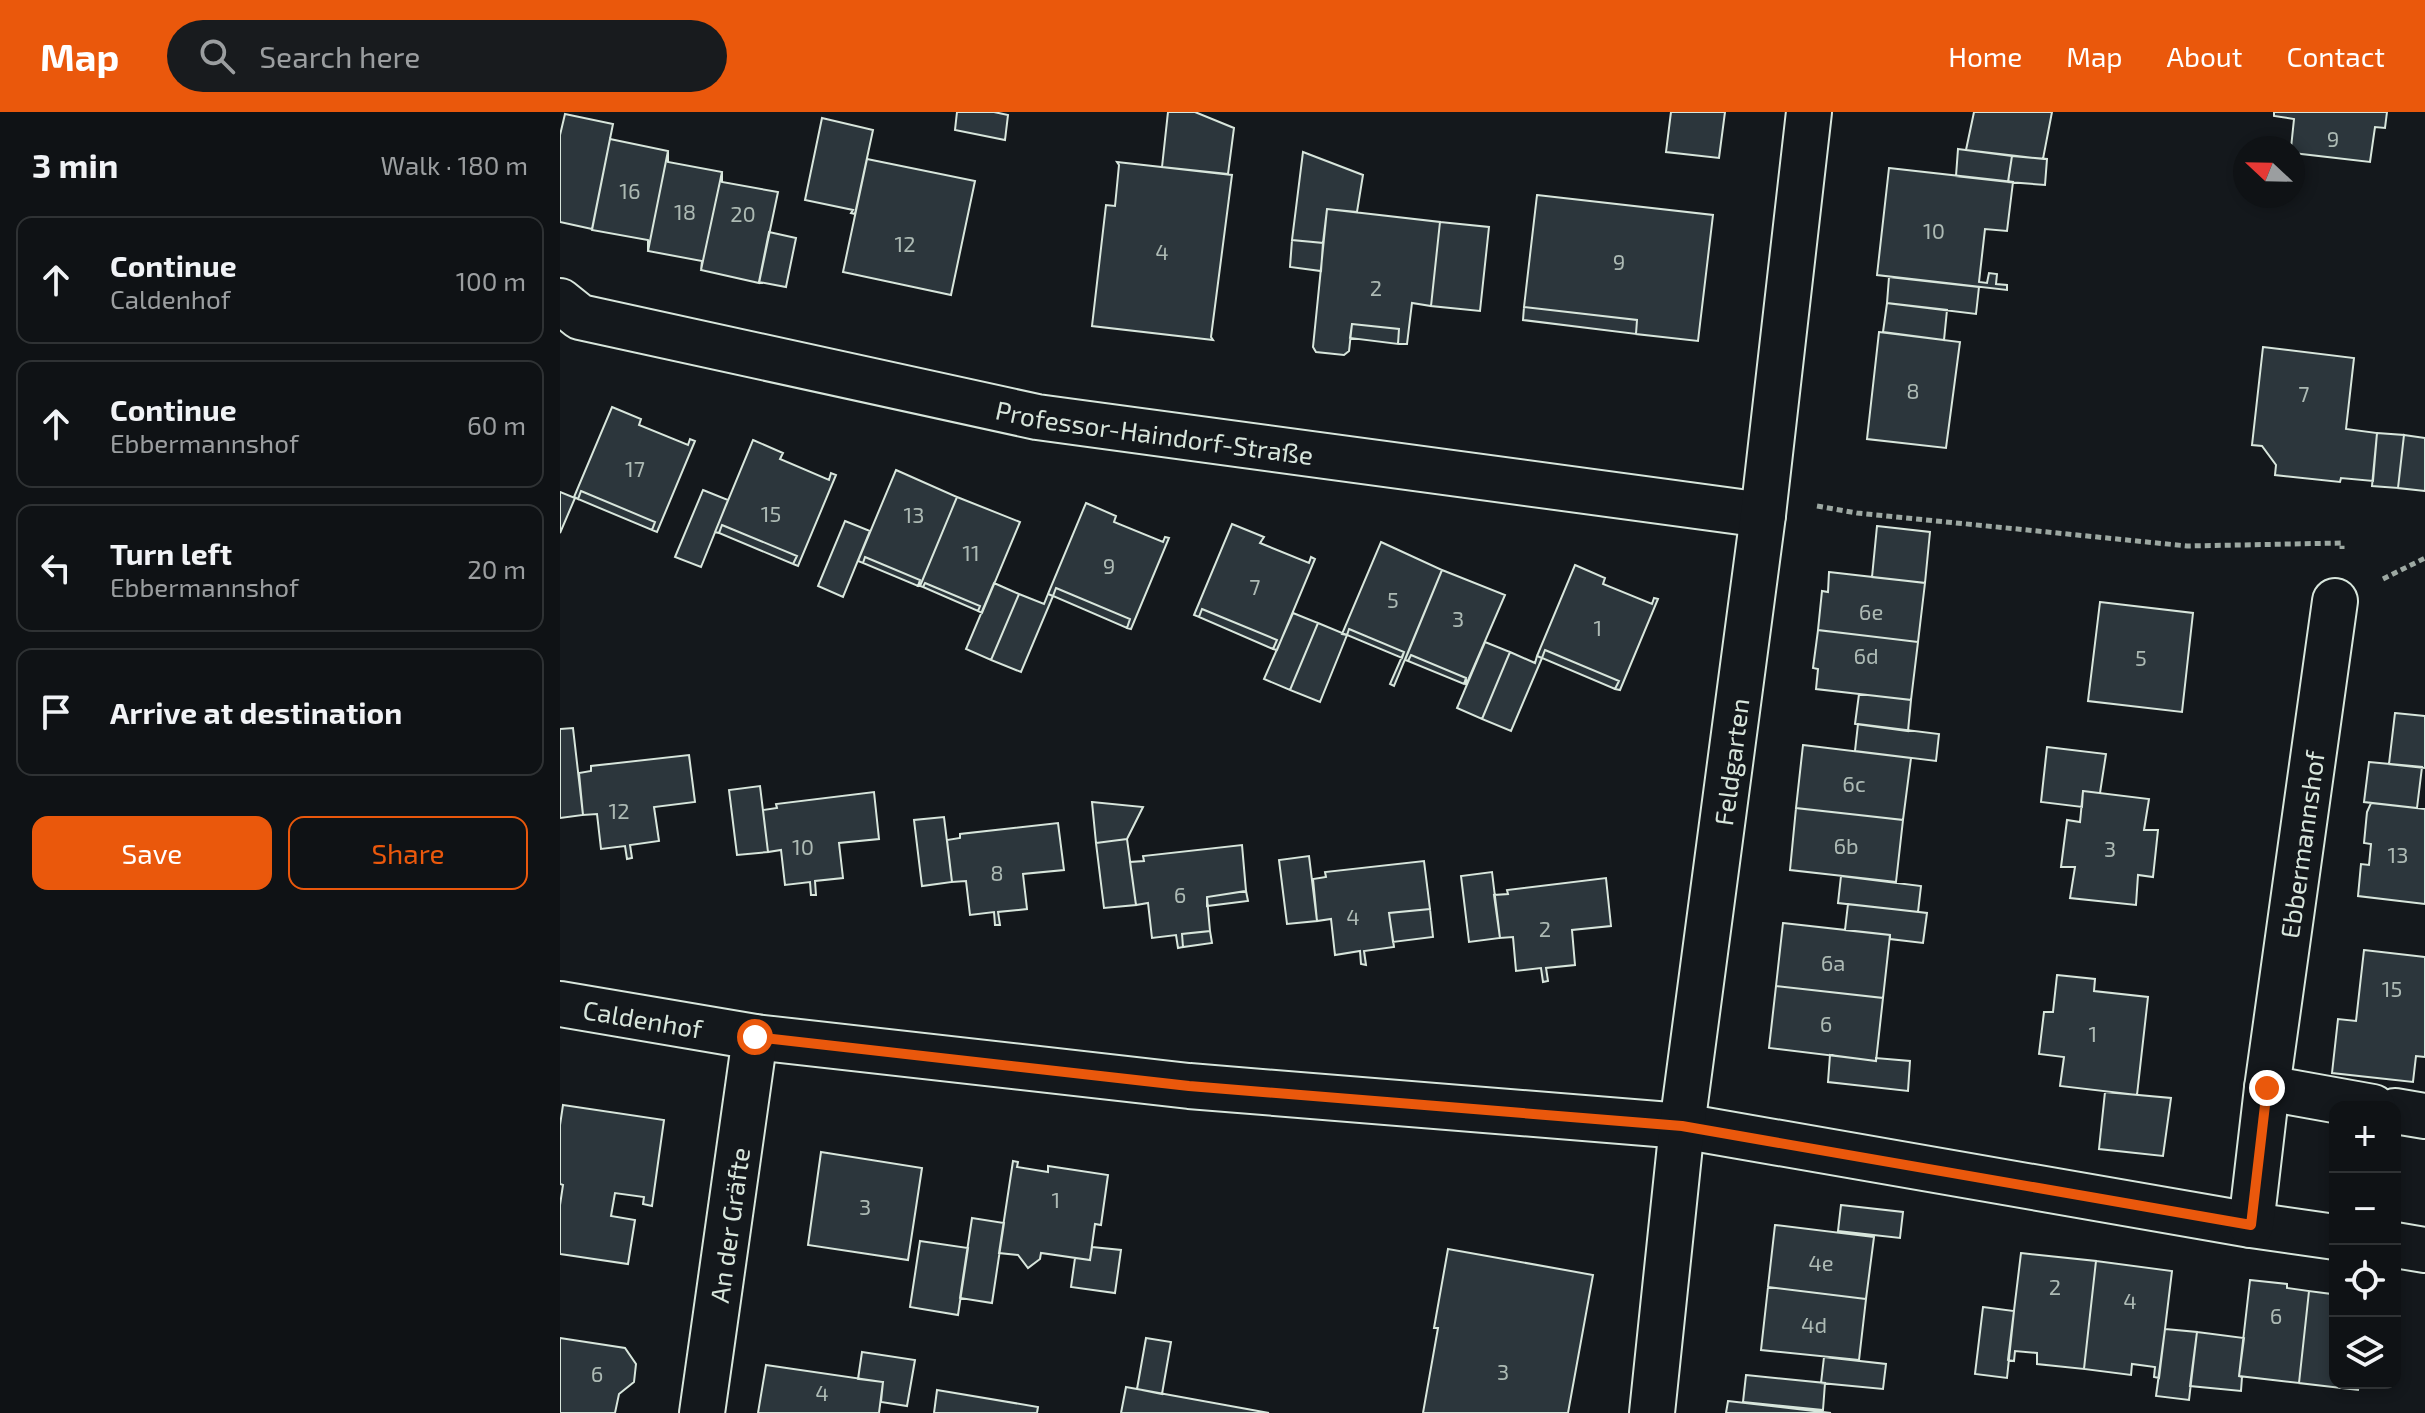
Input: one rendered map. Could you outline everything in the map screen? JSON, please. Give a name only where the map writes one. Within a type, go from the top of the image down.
[{"type":"street","name":"Feldgarten","points":[[1652,1413],[1682,1126],[1764,506],[1809,112]]},
{"type":"street","name":"Professor-Haindorf-Straße","points":[[560,301],[580,317],[1037,417],[1764,506]]},
{"type":"street","name":"Ebbermannshof","points":[[2251,1225],[2267,1088],[2335,601]]},
{"type":"street","name":"Caldenhof","points":[[560,1004],[755,1037],[1189,1086],[1682,1126]]},
{"type":"street","name":"An der Gräfte","points":[[702,1413],[755,1037]]},
{"type":"street","points":[[2267,1088],[2340,1101]]},
{"type":"street","points":[[2401,1112],[2425,1116]]},
{"type":"street","points":[[1682,1126],[2329,1236]]},
{"type":"street","points":[[2401,1246],[2425,1250]]},
{"type":"path","points":[[1764,506],[2187,546],[2342,543],[2335,601]]},
{"type":"building","points":[[957,112],[1008,115],[1005,140],[955,130]]},
{"type":"building","points":[[1168,112],[1195,112],[1234,128],[1228,174],[1162,167]]},
{"type":"building","points":[[1671,112],[1725,112],[1719,158],[1666,152]]},
{"type":"building","points":[[1974,112],[2052,112],[2043,159],[1966,150]]},
{"type":"building","points":[[2274,112],[2387,112],[2385,128],[2375,127],[2370,162],[2305,154],[2305,136],[2292,136],[2294,119],[2274,116]]},
{"type":"building","points":[[565,114],[613,124],[592,229],[560,222],[560,135]]},
{"type":"building","points":[[822,118],[873,130],[855,214],[851,213],[853,210],[805,200]]},
{"type":"building","points":[[610,139],[668,151],[648,251],[648,240],[592,230]]},
{"type":"building","points":[[1958,149],[2012,156],[2008,182],[1956,176]]},
{"type":"building","points":[[668,151],[668,162],[722,172],[701,270],[702,261],[648,251]]},
{"type":"building","points":[[1303,152],[1363,175],[1357,212],[1327,209],[1323,243],[1292,240]]},
{"type":"building","points":[[2012,156],[2047,159],[2045,185],[2008,182]]},
{"type":"building","points":[[867,159],[975,181],[951,295],[843,272]]},
{"type":"building","points":[[1117,162],[1232,175],[1213,340],[1092,326],[1106,205],[1115,206]]},
{"type":"building","points":[[1889,168],[2013,182],[2007,231],[1985,229],[1979,282],[1987,283],[1989,273],[1997,274],[1996,284],[2007,285],[2007,290],[1877,275]]},
{"type":"building","points":[[722,172],[722,182],[778,192],[759,283],[701,270]]},
{"type":"building","points":[[1537,195],[1713,215],[1698,341],[1636,334],[1637,320],[1524,307]]},
{"type":"building","points":[[1327,209],[1440,222],[1431,306],[1412,303],[1407,344],[1398,344],[1399,329],[1352,324],[1349,351],[1344,355],[1316,352],[1313,347]]},
{"type":"building","points":[[1440,222],[1489,227],[1480,311],[1431,306]]},
{"type":"building","points":[[769,232],[796,238],[786,287],[759,282]]},
{"type":"building","points":[[1292,240],[1323,243],[1321,271],[1290,267]]},
{"type":"building","points":[[1889,277],[1979,287],[1976,314],[1887,303]]},
{"type":"building","points":[[1887,303],[1947,310],[1944,340],[1883,332]]},
{"type":"building","points":[[1524,307],[1637,320],[1636,334],[1523,320]]},
{"type":"building","points":[[1352,324],[1399,329],[1398,344],[1350,338]]},
{"type":"building","points":[[1879,332],[1960,342],[1946,448],[1867,439]]},
{"type":"building","points":[[2263,347],[2354,358],[2346,429],[2377,433],[2373,481],[2341,478],[2340,482],[2275,475],[2276,465],[2262,446],[2252,445]]},
{"type":"building","points":[[612,407],[641,419],[639,425],[688,445],[690,439],[695,441],[657,532],[652,530],[655,522],[581,491],[578,499],[574,497]]},
{"type":"building","points":[[2377,433],[2404,435],[2398,488],[2372,486]]},
{"type":"building","points":[[2404,435],[2425,438],[2425,491],[2398,488]]},
{"type":"building","points":[[753,440],[783,453],[780,459],[829,480],[831,473],[836,475],[798,566],[793,564],[797,556],[722,525],[719,533],[715,532]]},
{"type":"building","points":[[896,470],[957,497],[920,586],[920,580],[865,557],[863,563],[858,561]]},
{"type":"building","points":[[703,490],[728,500],[701,567],[675,557]]},
{"type":"building","points":[[581,491],[655,522],[652,530],[578,499]]},
{"type":"building","points":[[560,492],[575,498],[560,533]]},
{"type":"building","points":[[957,497],[1020,522],[982,613],[978,611],[980,606],[925,583],[923,587],[920,586]]},
{"type":"building","points":[[1086,503],[1116,516],[1114,522],[1163,542],[1165,537],[1169,538],[1131,629],[1127,628],[1130,619],[1056,588],[1053,596],[1048,594]]},
{"type":"building","points":[[845,521],[870,531],[843,597],[818,586]]},
{"type":"building","points":[[1232,524],[1264,537],[1260,543],[1309,563],[1311,557],[1315,559],[1277,650],[1273,649],[1277,640],[1202,609],[1199,617],[1194,615]]},
{"type":"building","points":[[722,525],[797,556],[793,564],[719,533]]},
{"type":"building","points":[[1877,526],[1930,532],[1925,583],[1872,577]]},
{"type":"building","points":[[1381,542],[1442,570],[1394,686],[1390,684],[1404,652],[1349,629],[1347,635],[1342,634]]},
{"type":"building","points":[[865,557],[920,580],[918,586],[863,563]]},
{"type":"building","points":[[1575,565],[1605,578],[1603,584],[1652,604],[1654,598],[1658,599],[1620,690],[1615,689],[1619,681],[1545,650],[1542,658],[1537,656]]},
{"type":"building","points":[[1442,570],[1505,595],[1466,685],[1466,678],[1411,655],[1408,661],[1405,660]]},
{"type":"building","points":[[1829,572],[1925,583],[1918,642],[1818,630],[1822,591],[1828,592]]},
{"type":"building","points":[[925,583],[980,606],[978,611],[923,587]]},
{"type":"building","points":[[994,583],[1019,594],[991,660],[966,649]]},
{"type":"building","points":[[1056,588],[1130,619],[1127,628],[1053,596]]},
{"type":"building","points":[[1019,594],[1044,604],[1048,594],[1053,596],[1021,672],[991,660]]},
{"type":"building","points":[[2100,602],[2193,613],[2182,712],[2088,701]]},
{"type":"building","points":[[1202,609],[1277,640],[1273,649],[1199,617]]},
{"type":"building","points":[[1293,613],[1318,623],[1290,690],[1264,679]]},
{"type":"building","points":[[1318,623],[1347,635],[1320,702],[1290,690]]},
{"type":"building","points":[[1349,629],[1404,652],[1402,658],[1347,635]]},
{"type":"building","points":[[1818,630],[1918,642],[1911,700],[1816,689],[1818,669],[1813,668]]},
{"type":"building","points":[[1485,642],[1510,652],[1482,719],[1457,708]]},
{"type":"building","points":[[1545,650],[1619,681],[1615,689],[1542,658]]},
{"type":"building","points":[[1510,652],[1535,663],[1537,656],[1542,658],[1511,731],[1482,719]]},
{"type":"building","points":[[1411,655],[1466,678],[1464,684],[1408,661]]},
{"type":"building","points":[[1859,694],[1911,700],[1908,731],[1855,724]]},
{"type":"building","points":[[2395,713],[2425,716],[2425,768],[2389,764]]},
{"type":"building","points":[[1858,724],[1939,734],[1936,761],[1855,751]]},
{"type":"building","points":[[573,728],[583,815],[560,818],[560,729]]},
{"type":"building","points":[[1803,745],[1911,758],[1903,820],[1796,808]]},
{"type":"building","points":[[2047,747],[2106,754],[2100,793],[2083,791],[2082,807],[2041,802]]},
{"type":"building","points":[[689,755],[695,802],[654,807],[659,841],[630,845],[632,858],[627,859],[625,846],[601,849],[597,814],[583,815],[579,773],[591,771],[591,766]]},
{"type":"building","points":[[2369,762],[2422,767],[2417,808],[2364,802]]},
{"type":"building","points":[[760,786],[768,852],[737,855],[729,790]]},
{"type":"building","points":[[2083,791],[2149,799],[2144,830],[2158,830],[2153,877],[2138,875],[2136,905],[2070,898],[2075,867],[2061,867],[2067,820],[2080,822]]},
{"type":"building","points":[[874,792],[879,839],[839,843],[843,878],[815,881],[816,895],[811,895],[810,882],[785,885],[781,850],[768,852],[763,810],[777,808],[776,804]]},
{"type":"building","points":[[1092,802],[1143,807],[1127,839],[1096,843]]},
{"type":"building","points":[[2371,803],[2425,809],[2425,904],[2358,896],[2361,864],[2369,865],[2371,844],[2364,843]]},
{"type":"building","points":[[1796,808],[1903,820],[1896,882],[1790,870]]},
{"type":"building","points":[[944,817],[952,882],[922,886],[914,820]]},
{"type":"building","points":[[1058,823],[1064,870],[1023,874],[1027,909],[998,912],[1000,925],[995,925],[994,912],[970,915],[966,881],[952,882],[947,840],[960,838],[960,834]]},
{"type":"building","points":[[1127,839],[1136,905],[1104,908],[1096,843]]},
{"type":"building","points":[[1242,845],[1246,891],[1207,897],[1210,931],[1182,934],[1183,947],[1178,948],[1176,935],[1152,938],[1148,903],[1136,905],[1130,862],[1144,861],[1143,856]]},
{"type":"building","points":[[1309,856],[1317,921],[1287,924],[1279,860]]},
{"type":"building","points":[[1424,861],[1430,909],[1389,913],[1394,947],[1364,951],[1366,965],[1361,964],[1360,951],[1335,955],[1331,919],[1317,921],[1313,879],[1326,877],[1325,872]]},
{"type":"building","points":[[1492,872],[1500,938],[1469,942],[1461,876]]},
{"type":"building","points":[[1841,876],[1921,886],[1918,912],[1838,903]]},
{"type":"building","points":[[1606,878],[1611,926],[1572,930],[1575,965],[1546,968],[1548,981],[1543,982],[1541,968],[1516,971],[1513,937],[1500,938],[1494,895],[1508,894],[1507,890]]},
{"type":"building","points":[[1246,891],[1248,901],[1207,906],[1207,897]]},
{"type":"building","points":[[1848,904],[1927,913],[1923,943],[1890,939],[1890,935],[1845,930]]},
{"type":"building","points":[[1430,909],[1433,937],[1393,942],[1389,913]]},
{"type":"building","points":[[1783,923],[1890,935],[1883,998],[1776,986]]},
{"type":"building","points":[[1210,931],[1212,943],[1183,947],[1182,934]]},
{"type":"building","points":[[2364,950],[2425,957],[2425,1057],[2416,1056],[2413,1082],[2332,1073],[2338,1019],[2356,1021]]},
{"type":"building","points":[[2057,975],[2095,979],[2094,991],[2148,997],[2137,1095],[2060,1086],[2064,1057],[2039,1054],[2044,1012],[2053,1012]]},
{"type":"building","points":[[1776,986],[1883,998],[1876,1061],[1769,1048]]},
{"type":"building","points":[[1830,1055],[1876,1061],[1876,1058],[1910,1061],[1908,1091],[1828,1082]]},
{"type":"building","points":[[2105,1092],[2171,1098],[2163,1156],[2099,1149]]},
{"type":"building","points":[[563,1105],[664,1120],[652,1206],[643,1204],[644,1197],[615,1193],[611,1216],[635,1220],[628,1264],[560,1254],[563,1185],[560,1184],[560,1125]]},
{"type":"building","points":[[821,1152],[922,1168],[908,1260],[808,1245]]},
{"type":"building","points":[[1013,1161],[1018,1162],[1017,1167],[1048,1172],[1048,1166],[1108,1175],[1101,1225],[1095,1224],[1090,1260],[1041,1253],[1040,1259],[1028,1268],[1018,1255],[999,1253]]},
{"type":"building","points":[[1841,1205],[1903,1212],[1900,1238],[1838,1231]]},
{"type":"building","points":[[972,1218],[1004,1223],[992,1303],[960,1298]]},
{"type":"building","points":[[1775,1225],[1874,1237],[1866,1299],[1768,1287]]},
{"type":"building","points":[[920,1241],[968,1248],[958,1315],[910,1307]]},
{"type":"building","points":[[1092,1247],[1121,1250],[1115,1293],[1071,1287],[1075,1258],[1090,1260]]},
{"type":"building","points":[[1448,1249],[1593,1275],[1568,1413],[1423,1413]]},
{"type":"building","points":[[2021,1253],[2096,1261],[2084,1369],[2037,1364],[2037,1353],[2015,1351],[2014,1361],[2008,1360]]},
{"type":"building","points":[[2096,1261],[2172,1271],[2159,1378],[2154,1377],[2155,1367],[2132,1364],[2131,1375],[2084,1369]]},
{"type":"building","points":[[2250,1280],[2287,1284],[2287,1288],[2309,1291],[2299,1383],[2239,1376]]},
{"type":"building","points":[[1768,1287],[1866,1299],[1859,1360],[1761,1350]]},
{"type":"building","points":[[2309,1291],[2329,1294],[2329,1387],[2299,1383]]},
{"type":"building","points":[[1983,1307],[2014,1311],[2007,1378],[1975,1374]]},
{"type":"building","points":[[2165,1329],[2197,1332],[2189,1400],[2156,1396]]},
{"type":"building","points":[[2197,1332],[2244,1338],[2239,1376],[2242,1377],[2241,1391],[2190,1386]]},
{"type":"building","points":[[560,1338],[625,1348],[636,1364],[634,1382],[619,1394],[615,1413],[560,1413]]},
{"type":"building","points":[[1146,1338],[1171,1342],[1162,1394],[1137,1389]]},
{"type":"building","points":[[862,1352],[915,1360],[907,1406],[881,1402],[883,1382],[858,1379]]},
{"type":"building","points":[[1824,1357],[1886,1364],[1883,1389],[1821,1383]]},
{"type":"building","points":[[766,1365],[883,1382],[879,1413],[758,1413]]},
{"type":"building","points":[[1746,1375],[1825,1383],[1823,1410],[1743,1402]]},
{"type":"building","points":[[1126,1387],[1269,1413],[1121,1413]]},
{"type":"building","points":[[937,1390],[1038,1407],[1037,1413],[934,1413]]},
{"type":"building","points":[[1728,1401],[1831,1413],[1726,1413]]},
{"type":"route","points":[[755,1037],[1189,1086],[1682,1126],[2251,1225],[2267,1088]]}]
